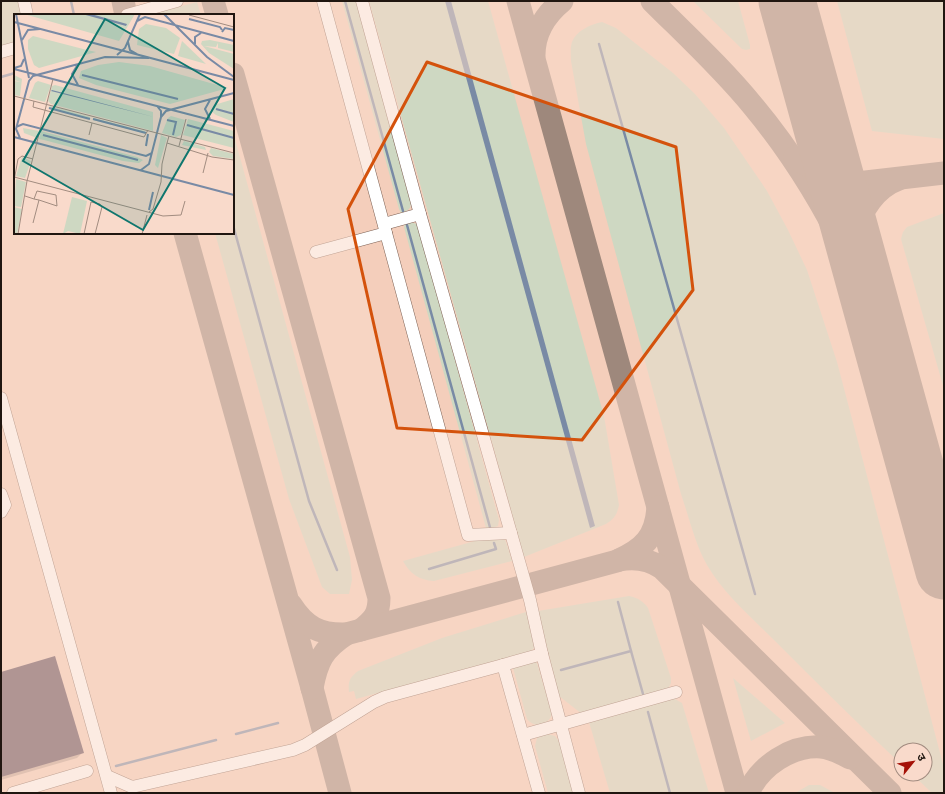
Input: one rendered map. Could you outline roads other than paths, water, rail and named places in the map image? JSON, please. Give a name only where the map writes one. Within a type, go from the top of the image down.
[{"type":"lane","points":[[24,1],[27,14]]},
{"type":"lane","points":[[131,14],[178,1]]},
{"type":"lane","points":[[323,1],[468,535],[511,533]]},
{"type":"lane","points":[[362,1],[420,214],[530,600],[560,725],[579,793]]},
{"type":"lane","points":[[1,52],[14,48]]},
{"type":"lane","points":[[316,252],[420,214]]},
{"type":"lane","points":[[1,398],[111,793]]},
{"type":"lane","points":[[1,494],[5,505],[1,512]]},
{"type":"lane","points":[[107,776],[132,787],[293,750],[305,745],[374,702],[542,654]]},
{"type":"lane","points":[[503,664],[539,793]]},
{"type":"lane","points":[[523,735],[676,692]]},
{"type":"lane","points":[[13,793],[87,771]]},
{"type":"water","points":[[445,1],[451,1],[595,526],[590,528]]},
{"type":"waterway","points":[[71,1],[74,14]]},
{"type":"waterway","points":[[345,1],[403,211]]},
{"type":"waterway","points":[[599,44],[755,594]]},
{"type":"waterway","points":[[1,77],[14,73]]},
{"type":"waterway","points":[[407,225],[491,531]]},
{"type":"waterway","points":[[234,229],[309,501],[337,570]]},
{"type":"waterway","points":[[429,569],[496,549],[494,543]]},
{"type":"waterway","points":[[561,670],[631,651],[618,602]]},
{"type":"waterway","points":[[631,651],[643,694]]},
{"type":"waterway","points":[[648,712],[670,793]]},
{"type":"waterway","points":[[236,734],[278,723]]},
{"type":"waterway","points":[[116,766],[216,740]]}]
